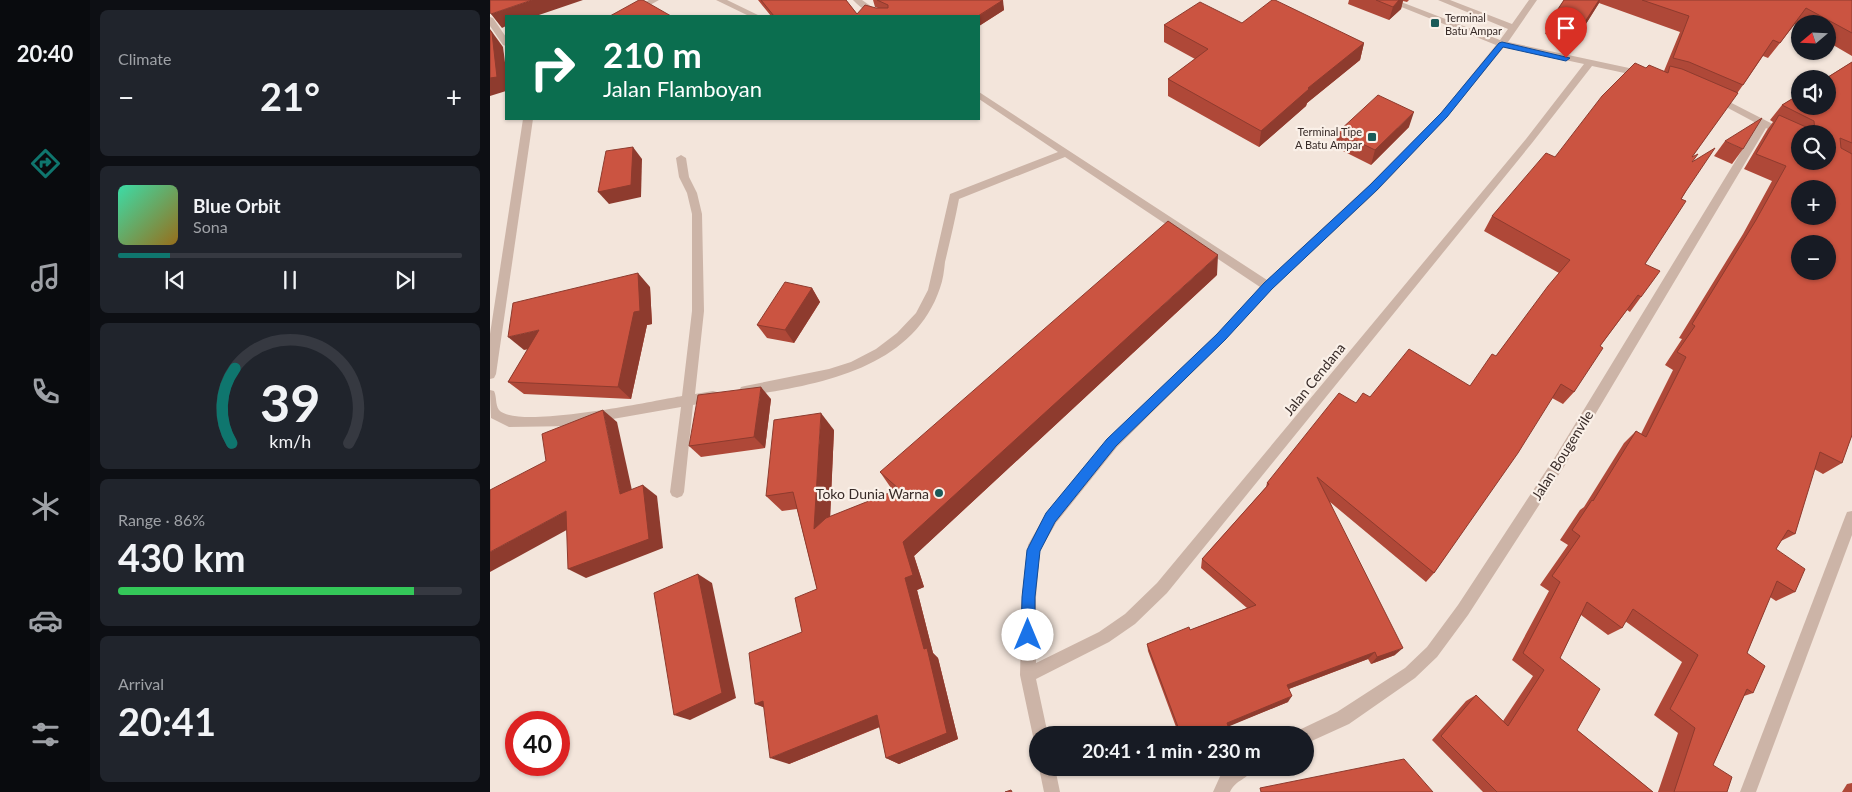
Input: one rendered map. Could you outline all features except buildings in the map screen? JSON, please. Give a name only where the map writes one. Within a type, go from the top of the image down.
[{"type":"street","points":[[626,15],[655,0]]},
{"type":"street","points":[[720,0],[754,15]]},
{"type":"street","points":[[857,0],[872,11],[883,15]]},
{"type":"street","points":[[1388,0],[1502,44],[1651,76]]},
{"type":"street","points":[[1442,0],[1512,27]]},
{"type":"street","points":[[1038,726],[1028,675],[1029,597],[1034,550],[1051,518],[1112,443],[1221,337],[1268,286],[1374,187],[1444,115],[1502,44],[1512,27],[1533,0]]},
{"type":"street","points":[[741,15],[748,11]]},
{"type":"street","points":[[861,15],[872,11]]},
{"type":"street","points":[[490,20],[505,42]]},
{"type":"street","name":"Jalan Cendana","points":[[1028,675],[1104,637],[1130,619],[1162,588],[1529,141],[1590,63]]},
{"type":"street","points":[[1708,95],[1791,137]]},
{"type":"street","points":[[980,96],[1268,286]]},
{"type":"street","points":[[490,374],[528,120]]},
{"type":"street","name":"Jalan Bougenvile","points":[[1314,732],[1342,718],[1410,673],[1432,652],[1463,610],[1560,461],[1764,123]]},
{"type":"street","points":[[490,394],[490,403],[495,414],[509,421],[574,420],[688,399],[782,386],[838,373],[894,345],[910,328],[934,290],[954,197],[1065,152]]},
{"type":"street","points":[[677,492],[698,311],[697,214],[692,193],[684,177],[681,158]]},
{"type":"street","points":[[1748,792],[1852,517]]},
{"type":"street","points":[[1049,776],[1052,792]]},
{"type":"street","points":[[1222,792],[1228,778],[1231,776]]},
{"type":"place","name":"Terminal Batu Ampar","points":[[1435,23]]},
{"type":"place","name":"Terminal Tipe A Batu Ampar","points":[[1372,137]]},
{"type":"place","name":"Toko Dunia Warna","points":[[939,493]]},
{"type":"route","points":[[1028,635],[1029,597],[1034,550],[1051,518],[1112,443],[1221,337],[1268,286],[1374,187],[1444,115],[1502,44],[1566,58]]}]
